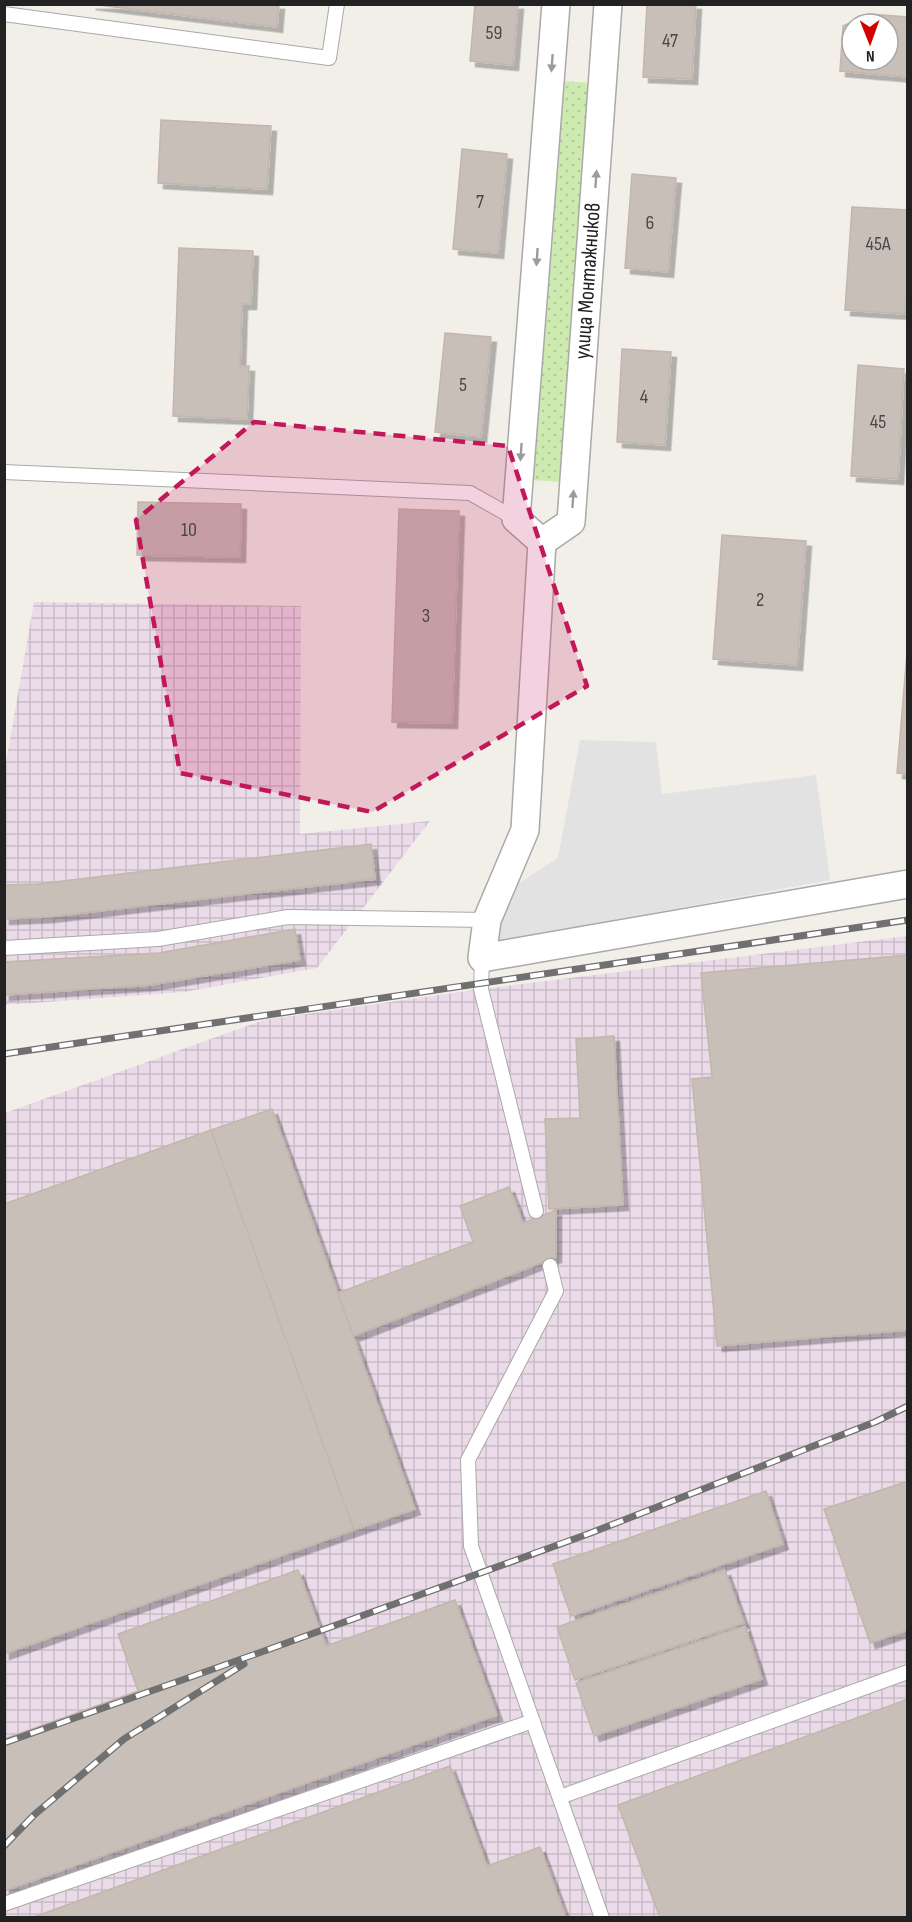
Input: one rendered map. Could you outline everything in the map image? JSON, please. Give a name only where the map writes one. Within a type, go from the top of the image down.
[{"type":"street","points":[[556,4],[516,519],[542,542],[525,830],[486,920],[482,958],[908,884]]},
{"type":"street","name":"улица Монтажников","points":[[542,542],[571,522],[608,4]]},
{"type":"lane","points":[[4,14],[329,58],[337,4]]},
{"type":"lane","points":[[4,472],[470,493],[516,519]]},
{"type":"lane","points":[[4,948],[158,939],[288,917],[486,920]]},
{"type":"lane","points":[[482,958],[482,989],[536,1211]]},
{"type":"lane","points":[[550,1266],[556,1291],[468,1460],[471,1546],[602,1917]]},
{"type":"lane","points":[[560,1797],[908,1672]]},
{"type":"lane","points":[[4,1904],[533,1720]]},
{"type":"highlighted area","points":[[254,422],[508,446],[587,686],[372,812],[180,773],[136,520]]},
{"type":"shaded area","points":[[34,602],[301,606],[300,834],[430,821],[317,968],[184,992],[5,1005],[5,768]]},
{"type":"shaded area","points":[[580,740],[656,742],[662,794],[816,775],[830,880],[494,942],[499,896],[558,858]]},
{"type":"shaded area","points":[[907,936],[907,1917],[5,1918],[5,1113],[264,1020],[481,989]]},
{"type":"green space","points":[[563,81],[593,83],[562,482],[531,480]]},
{"type":"building","points":[[90,4],[279,4],[277,27]]},
{"type":"building","points":[[475,4],[518,4],[513,65],[470,61]]},
{"type":"building","points":[[647,4],[696,4],[692,79],[643,77]]},
{"type":"building","points":[[900,16],[908,17],[908,77],[851,72],[900,72]]},
{"type":"building","points":[[161,120],[271,126],[267,189],[158,183]]},
{"type":"building","points":[[462,149],[507,154],[498,253],[453,249]]},
{"type":"building","points":[[632,174],[676,178],[668,272],[625,268]]},
{"type":"building","points":[[852,207],[908,210],[908,278],[905,314],[845,310]]},
{"type":"building","points":[[179,248],[253,251],[251,304],[242,304],[240,366],[249,366],[247,419],[173,416]]},
{"type":"building","points":[[445,333],[491,337],[481,437],[435,432]]},
{"type":"building","points":[[622,349],[671,352],[665,445],[617,442]]},
{"type":"building","points":[[858,365],[904,369],[898,479],[851,476]]},
{"type":"building","points":[[138,502],[241,504],[240,557],[137,555]]},
{"type":"building","points":[[399,509],[459,511],[452,723],[392,722]]},
{"type":"building","points":[[722,535],[806,541],[797,665],[713,659]]},
{"type":"building","points":[[908,640],[908,774],[897,773]]},
{"type":"building","points":[[371,844],[375,879],[48,917],[4,919],[4,885],[38,884]]},
{"type":"building","points":[[295,929],[300,960],[150,985],[4,995],[4,962],[159,953]]},
{"type":"building","points":[[908,955],[908,1330],[717,1346],[692,1079],[712,1077],[701,973]]},
{"type":"building","points":[[614,1036],[623,1205],[549,1209],[545,1119],[580,1118],[576,1039]]},
{"type":"building","points":[[272,1109],[415,1509],[354,1530],[211,1130]]},
{"type":"building","points":[[211,1130],[354,1530],[4,1654],[4,1204]]},
{"type":"building","points":[[509,1187],[523,1223],[556,1210],[556,1257],[353,1336],[338,1293],[473,1242],[460,1206]]},
{"type":"building","points":[[908,1481],[908,1630],[870,1643],[824,1509]]},
{"type":"building","points":[[766,1491],[783,1544],[571,1616],[553,1564]]},
{"type":"building","points":[[298,1570],[326,1646],[455,1600],[497,1715],[4,1891],[4,1739],[138,1691],[118,1634]]},
{"type":"building","points":[[725,1570],[744,1623],[575,1680],[557,1627]]},
{"type":"building","points":[[745,1626],[762,1679],[594,1736],[576,1683]]},
{"type":"building","points":[[908,1699],[908,1918],[660,1918],[618,1805]]},
{"type":"building","points":[[450,1766],[487,1866],[540,1847],[566,1918],[31,1918]]},
{"type":"railway","points":[[4,1054],[908,920]]},
{"type":"railway","points":[[4,1743],[588,1534],[875,1422],[908,1406]]},
{"type":"railway","points":[[4,1846],[34,1815],[124,1739],[244,1664]]}]
